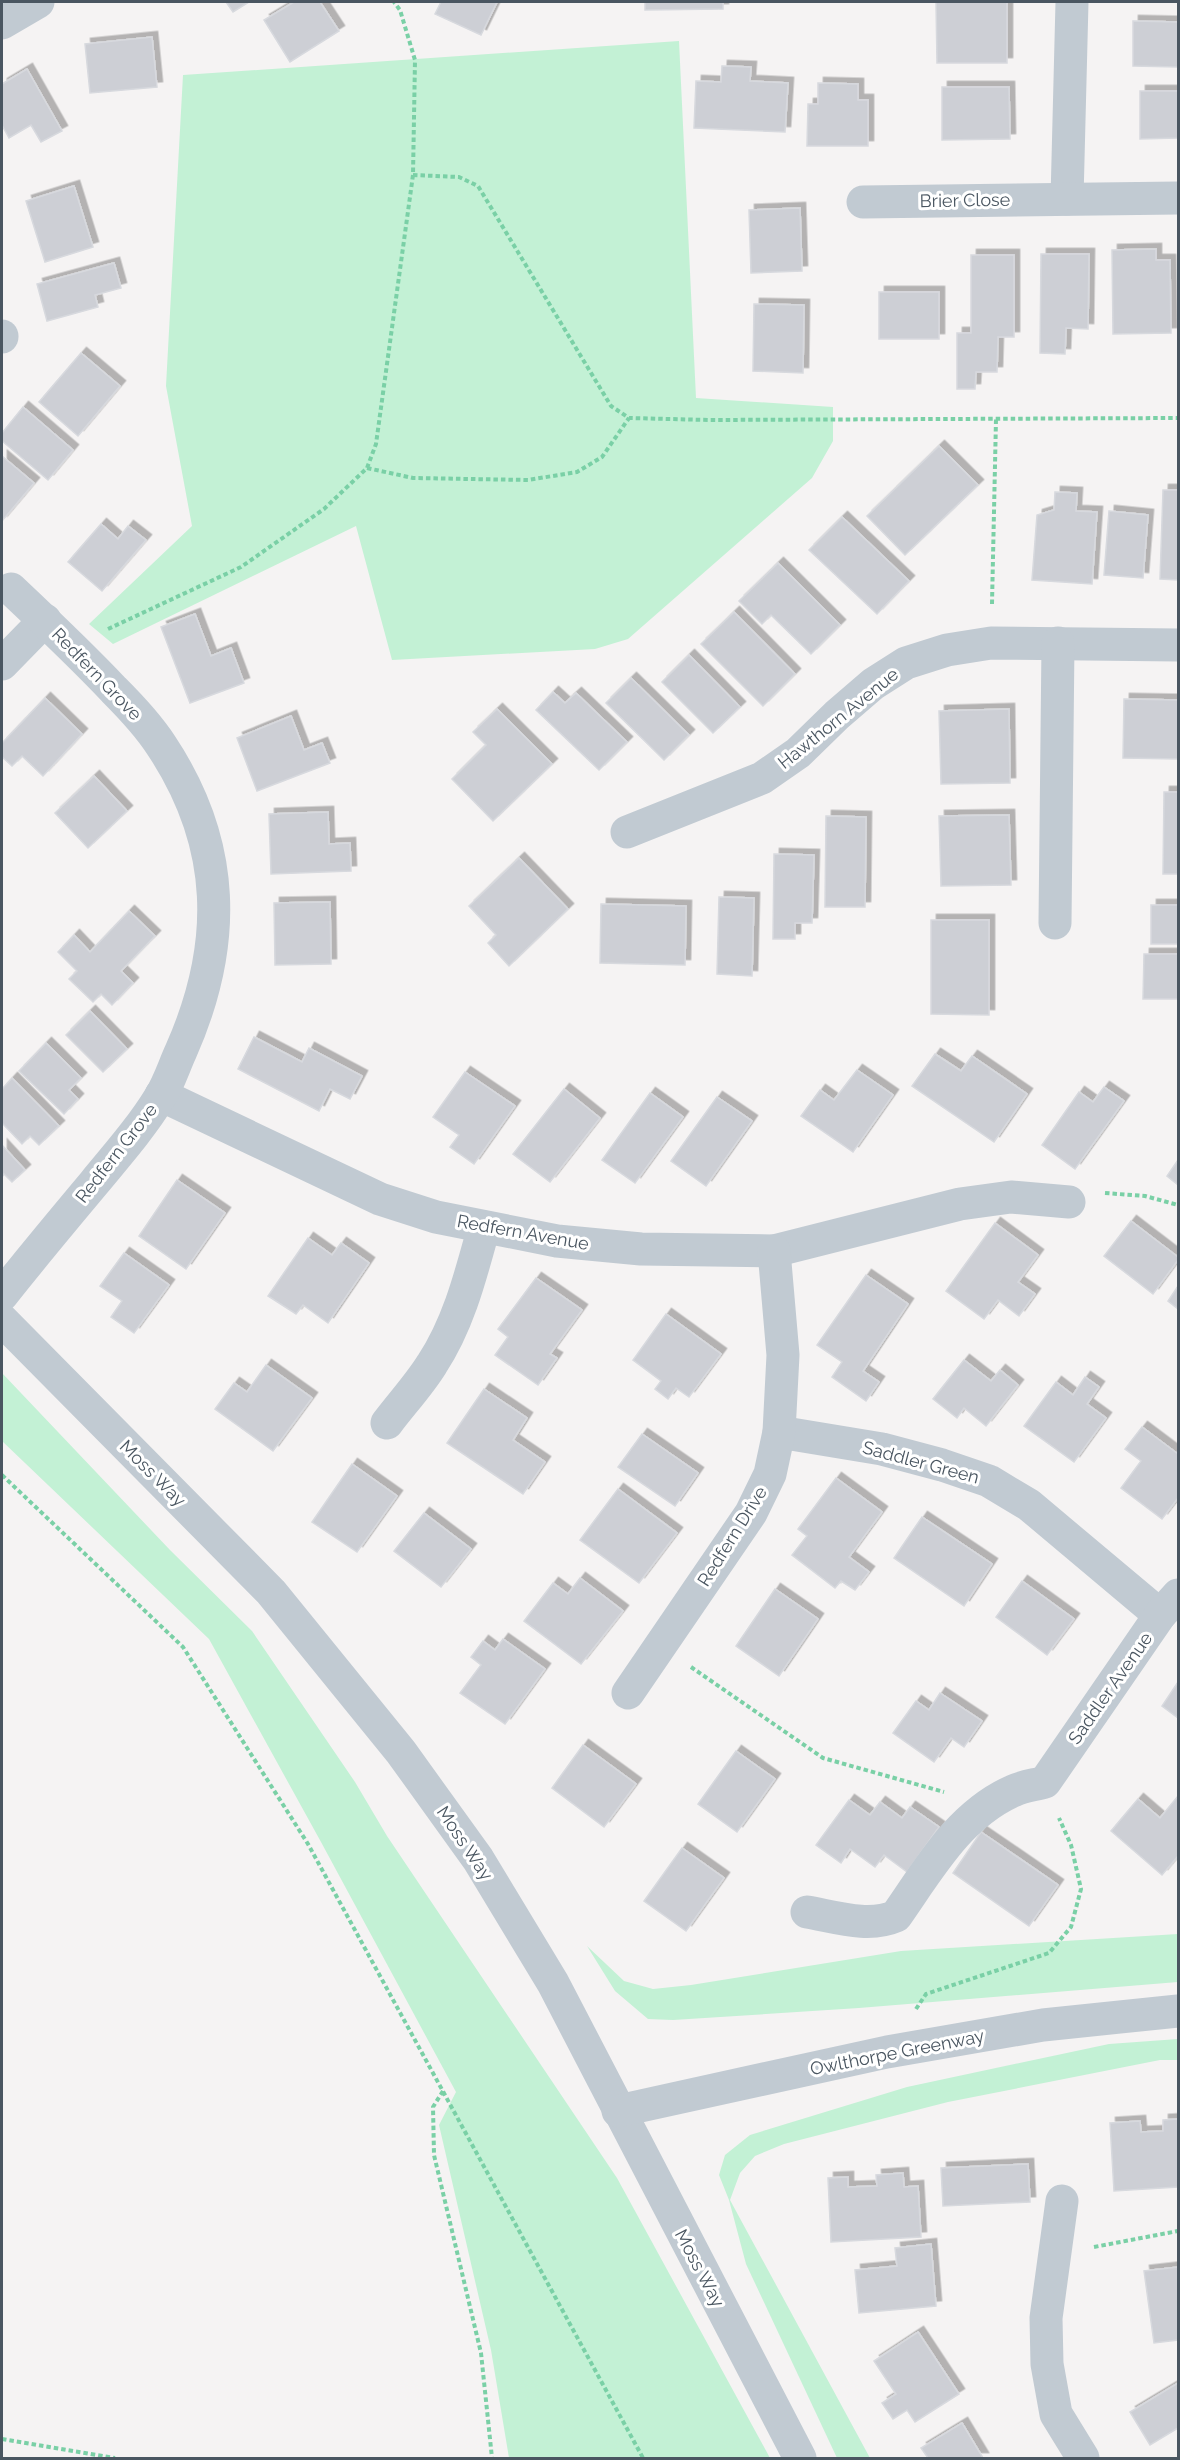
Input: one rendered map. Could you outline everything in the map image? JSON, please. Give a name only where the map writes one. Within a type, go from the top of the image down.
[{"type":"street","points":[[2,23],[38,2]]},
{"type":"street","points":[[1067,199],[1072,2]]},
{"type":"street","name":"Brier Close","points":[[863,202],[1179,198]]},
{"type":"street","name":"Redfern Grove","points":[[2,1295],[130,1140],[161,1095],[187,1037],[206,985],[215,928],[213,877],[203,833],[185,786],[161,745],[134,711],[74,647],[10,589]]},
{"type":"street","name":"Redfern Grove","points":[[2,664],[45,620]]},
{"type":"street","name":"Hawthorn Avenue","points":[[627,832],[762,778],[798,753],[873,684],[906,663],[947,650],[991,643],[1179,645]]},
{"type":"street","points":[[1055,923],[1058,643]]},
{"type":"street","name":"Redfern Avenue","points":[[161,1095],[380,1199],[436,1217],[557,1241],[641,1249],[774,1251],[960,1204],[1011,1197],[1070,1202]]},
{"type":"street","points":[[387,1423],[432,1365],[451,1330],[466,1291],[484,1227]]},
{"type":"street","name":"Redfern Drive","points":[[628,1694],[751,1514],[770,1474],[779,1432],[783,1355],[774,1251]]},
{"type":"street","name":"Moss Way","points":[[2,1320],[271,1592],[401,1752],[478,1859],[553,1983],[800,2458]]},
{"type":"street","name":"Saddler Green","points":[[779,1432],[882,1449],[942,1465],[989,1481],[1029,1505],[1169,1605]]},
{"type":"street","name":"Saddler Avenue","points":[[1045,1782],[1169,1605]]},
{"type":"street","points":[[807,1912],[859,1921],[883,1922],[896,1916],[949,1840],[987,1805],[1015,1790],[1045,1782]]},
{"type":"street","name":"Owlthorpe Greenway","points":[[618,2111],[887,2052],[1043,2025],[1179,2011]]},
{"type":"street","points":[[1062,2201],[1046,2318],[1047,2364],[1056,2414],[1083,2458]]},
{"type":"path","points":[[74,647],[92,636],[241,567],[324,509],[367,468],[376,444],[413,175],[414,60],[400,10],[394,2]]},
{"type":"path","points":[[413,175],[459,177],[478,186],[611,406],[630,418],[709,420],[1179,418]]},
{"type":"path","points":[[367,468],[412,478],[505,480],[528,480],[577,472],[602,457],[630,418]]},
{"type":"path","points":[[991,643],[996,419]]},
{"type":"path","points":[[1070,1202],[1101,1193],[1145,1196],[1179,1205]]},
{"type":"path","points":[[2,1475],[183,1647],[308,1844],[643,2458]]},
{"type":"path","points":[[660,1646],[823,1758],[987,1805]]},
{"type":"path","points":[[887,2052],[926,1994],[1049,1953],[1071,1927],[1081,1889],[1071,1845],[1045,1782]]},
{"type":"path","points":[[443,2091],[433,2107],[434,2155],[481,2353],[492,2458]]},
{"type":"path","points":[[1055,2255],[1179,2231]]},
{"type":"path","points":[[2,2439],[115,2458]]},
{"type":"green space","points":[[679,41],[696,398],[833,407],[833,441],[812,478],[628,639],[595,649],[392,660],[356,526],[113,644],[89,624],[192,526],[166,386],[183,75]]},
{"type":"green space","points":[[2,1373],[170,1550],[252,1631],[355,1782],[387,1836],[617,2178],[770,2458],[509,2458],[491,2350],[439,2125],[456,2092],[209,1639],[2,1441]]},
{"type":"green space","points":[[1178,1934],[1178,1982],[859,2008],[673,2020],[648,2019],[615,1991],[587,1946],[624,1981],[653,1989],[691,1985],[901,1951]]},
{"type":"green space","points":[[1178,2039],[1178,2060],[1160,2060],[948,2102],[784,2144],[755,2156],[740,2173],[730,2200],[870,2458],[837,2458],[746,2264],[729,2200],[719,2175],[725,2155],[750,2135],[907,2087],[1109,2044]]},
{"type":"building","points":[[226,2],[249,2],[233,12]]},
{"type":"building","points":[[294,2],[320,2],[339,31],[290,62],[264,20]]},
{"type":"building","points":[[441,2],[497,2],[481,35],[435,14]]},
{"type":"building","points":[[645,2],[723,2],[723,9],[645,10]]},
{"type":"building","points":[[936,2],[1007,2],[1007,63],[937,63]]},
{"type":"building","points":[[1133,21],[1178,22],[1178,67],[1133,66]]},
{"type":"building","points":[[152,37],[157,87],[90,93],[85,44]]},
{"type":"building","points":[[722,66],[751,67],[750,81],[788,83],[785,132],[694,128],[696,81],[721,82]]},
{"type":"building","points":[[27,69],[62,131],[41,142],[31,125],[9,138],[2,125],[2,84]]},
{"type":"building","points":[[818,83],[858,84],[858,100],[868,100],[868,146],[807,146],[808,104],[818,104]]},
{"type":"building","points":[[942,87],[1009,87],[1010,139],[942,140]]},
{"type":"building","points":[[1140,91],[1178,91],[1178,138],[1140,139]]},
{"type":"building","points":[[74,186],[93,247],[45,262],[26,201]]},
{"type":"building","points":[[800,208],[802,271],[751,273],[749,210]]},
{"type":"building","points":[[1156,249],[1156,260],[1170,260],[1171,333],[1113,334],[1112,250]]},
{"type":"building","points":[[1041,254],[1089,254],[1088,329],[1066,328],[1065,354],[1040,353]]},
{"type":"building","points":[[971,255],[1014,255],[1014,337],[998,337],[997,372],[976,372],[975,389],[957,389],[957,333],[971,333]]},
{"type":"building","points":[[114,263],[121,288],[95,295],[98,307],[47,321],[37,284]]},
{"type":"building","points":[[879,292],[939,292],[939,339],[879,339]]},
{"type":"building","points":[[754,304],[804,305],[803,373],[753,371]]},
{"type":"building","points":[[81,353],[120,386],[78,436],[39,402]]},
{"type":"building","points":[[23,407],[73,450],[48,480],[2,441],[2,433]]},
{"type":"building","points":[[939,446],[978,485],[905,555],[867,516]]},
{"type":"building","points":[[2,456],[34,483],[2,521]]},
{"type":"building","points":[[1163,490],[1178,490],[1178,580],[1160,579]]},
{"type":"building","points":[[1055,492],[1077,493],[1076,511],[1097,512],[1092,584],[1032,580],[1037,515],[1054,510]]},
{"type":"building","points":[[1109,511],[1148,515],[1143,578],[1104,575]]},
{"type":"building","points":[[842,517],[909,581],[877,614],[809,550]]},
{"type":"building","points":[[101,524],[118,539],[128,526],[146,540],[102,591],[68,562]]},
{"type":"building","points":[[778,563],[840,625],[811,654],[771,615],[762,624],[739,601]]},
{"type":"building","points":[[734,612],[795,674],[763,706],[701,644]]},
{"type":"building","points":[[195,614],[211,656],[231,648],[244,683],[190,703],[161,627]]},
{"type":"building","points":[[689,655],[740,707],[713,733],[662,682]]},
{"type":"building","points":[[631,678],[689,735],[664,760],[606,703]]},
{"type":"building","points":[[553,692],[565,703],[576,693],[627,742],[599,770],[536,710]]},
{"type":"building","points":[[45,698],[82,734],[43,776],[22,756],[12,766],[2,757],[2,743]]},
{"type":"building","points":[[1124,699],[1178,700],[1178,759],[1123,758]]},
{"type":"building","points":[[497,709],[552,764],[493,821],[452,779],[486,745],[473,732]]},
{"type":"building","points":[[1009,709],[1010,783],[941,784],[939,711]]},
{"type":"building","points":[[291,716],[304,750],[322,743],[330,763],[257,791],[237,738]]},
{"type":"building","points":[[94,776],[127,811],[88,848],[55,813]]},
{"type":"building","points":[[1164,792],[1178,792],[1178,874],[1163,874]]},
{"type":"building","points":[[328,812],[329,844],[350,843],[351,871],[271,874],[269,814]]},
{"type":"building","points":[[1009,815],[1011,885],[941,886],[939,816]]},
{"type":"building","points":[[826,816],[866,817],[865,907],[825,907]]},
{"type":"building","points":[[774,854],[814,855],[812,923],[795,923],[795,939],[773,939]]},
{"type":"building","points":[[519,858],[568,909],[509,966],[488,943],[496,935],[469,906]]},
{"type":"building","points":[[719,897],[754,898],[752,976],[717,974]]},
{"type":"building","points":[[330,902],[331,964],[275,965],[274,903]]},
{"type":"building","points":[[601,904],[686,906],[685,965],[600,963]]},
{"type":"building","points":[[1151,905],[1178,905],[1178,944],[1151,944]]},
{"type":"building","points":[[129,911],[155,936],[121,971],[133,983],[112,1005],[101,994],[93,1002],[69,979],[77,971],[58,952],[74,935],[90,952]]},
{"type":"building","points":[[931,920],[989,920],[989,1015],[931,1014]]},
{"type":"building","points":[[1144,954],[1178,954],[1178,999],[1143,999]]},
{"type":"building","points":[[90,1011],[127,1049],[103,1072],[66,1035]]},
{"type":"building","points":[[254,1037],[302,1062],[309,1048],[362,1076],[350,1099],[330,1089],[319,1111],[238,1069]]},
{"type":"building","points":[[46,1043],[81,1078],[69,1090],[78,1099],[64,1114],[19,1071]]},
{"type":"building","points":[[935,1054],[961,1071],[972,1056],[1027,1094],[994,1142],[912,1086]]},
{"type":"building","points":[[857,1070],[893,1095],[853,1152],[801,1116],[820,1090],[834,1100]]},
{"type":"building","points":[[465,1072],[515,1106],[474,1164],[450,1147],[459,1135],[433,1117]]},
{"type":"building","points":[[12,1078],[59,1126],[39,1145],[30,1136],[22,1144],[2,1123],[2,1089]]},
{"type":"building","points":[[1104,1087],[1124,1101],[1075,1169],[1042,1145],[1079,1092],[1093,1102]]},
{"type":"building","points":[[564,1089],[600,1118],[550,1182],[513,1154]]},
{"type":"building","points":[[650,1093],[683,1117],[635,1183],[602,1160]]},
{"type":"building","points":[[717,1097],[752,1121],[706,1186],[671,1161]]},
{"type":"building","points":[[2,1145],[25,1170],[12,1182],[4,1174],[2,1177]]},
{"type":"building","points":[[1178,1160],[1178,1185],[1167,1176]]},
{"type":"building","points":[[177,1180],[225,1213],[186,1269],[139,1236]]},
{"type":"building","points":[[1131,1221],[1178,1257],[1153,1294],[1104,1256]]},
{"type":"building","points":[[995,1223],[1038,1255],[1018,1282],[1035,1294],[1019,1316],[998,1300],[984,1319],[946,1291]]},
{"type":"building","points":[[308,1238],[332,1255],[341,1243],[369,1263],[328,1323],[303,1305],[296,1314],[268,1296]]},
{"type":"building","points":[[124,1253],[169,1285],[134,1333],[111,1317],[122,1301],[100,1286]]},
{"type":"building","points":[[866,1275],[908,1304],[863,1371],[879,1382],[866,1401],[832,1377],[842,1362],[817,1345]]},
{"type":"building","points":[[536,1278],[582,1310],[550,1354],[557,1358],[538,1385],[495,1355],[508,1337],[498,1329]]},
{"type":"building","points":[[1178,1286],[1178,1309],[1168,1301]]},
{"type":"building","points":[[666,1314],[721,1354],[689,1397],[676,1388],[668,1399],[655,1389],[661,1381],[633,1360]]},
{"type":"building","points":[[964,1360],[991,1381],[1000,1370],[1018,1385],[986,1426],[964,1408],[957,1418],[933,1399]]},
{"type":"building","points":[[266,1365],[312,1398],[273,1451],[215,1409],[234,1383],[247,1392]]},
{"type":"building","points":[[1085,1377],[1099,1387],[1087,1404],[1106,1418],[1074,1462],[1024,1426],[1056,1382],[1073,1395]]},
{"type":"building","points":[[484,1389],[527,1418],[513,1440],[545,1462],[523,1494],[447,1443]]},
{"type":"building","points":[[1142,1427],[1178,1454],[1178,1498],[1162,1519],[1121,1488],[1141,1461],[1125,1449]]},
{"type":"building","points":[[642,1434],[698,1473],[675,1506],[618,1467]]},
{"type":"building","points":[[352,1464],[397,1496],[357,1552],[312,1522]]},
{"type":"building","points":[[836,1478],[882,1512],[849,1557],[869,1572],[855,1590],[841,1581],[835,1588],[792,1555],[807,1536],[798,1529]]},
{"type":"building","points":[[618,1489],[677,1533],[639,1583],[580,1540]]},
{"type":"building","points":[[424,1513],[471,1549],[441,1587],[394,1551]]},
{"type":"building","points":[[922,1517],[992,1564],[964,1606],[894,1558]]},
{"type":"building","points":[[580,1578],[623,1611],[581,1664],[524,1621],[553,1583],[568,1594]]},
{"type":"building","points":[[1022,1581],[1074,1619],[1047,1655],[996,1617]]},
{"type":"building","points":[[775,1589],[818,1619],[779,1676],[736,1646]]},
{"type":"building","points":[[503,1639],[545,1669],[505,1724],[460,1693],[481,1665],[471,1657],[483,1641],[495,1650]]},
{"type":"building","points":[[1178,1682],[1178,1718],[1162,1706]]},
{"type":"building","points":[[940,1693],[982,1721],[964,1747],[951,1738],[934,1762],[893,1733],[916,1701],[929,1710]]},
{"type":"building","points":[[583,1745],[636,1784],[604,1827],[552,1788]]},
{"type":"building","points":[[736,1751],[775,1779],[737,1832],[698,1804]]},
{"type":"building","points":[[1178,1796],[1178,1856],[1162,1875],[1111,1831],[1138,1799],[1160,1818]]},
{"type":"building","points":[[849,1800],[870,1815],[880,1802],[902,1818],[910,1807],[939,1827],[907,1872],[884,1855],[875,1867],[850,1849],[841,1863],[816,1845]]},
{"type":"building","points":[[981,1832],[1058,1885],[1029,1926],[953,1873]]},
{"type":"building","points":[[682,1848],[724,1878],[686,1931],[644,1901]]},
{"type":"building","points":[[1178,2119],[1178,2187],[1114,2191],[1110,2123],[1140,2121],[1141,2132],[1163,2131],[1163,2120]]},
{"type":"building","points":[[1028,2164],[1030,2202],[943,2206],[941,2168]]},
{"type":"building","points":[[903,2173],[904,2187],[918,2186],[921,2237],[831,2242],[828,2178],[848,2177],[848,2187],[877,2186],[876,2175]]},
{"type":"building","points":[[931,2244],[936,2306],[859,2313],[855,2270],[897,2266],[895,2248]]},
{"type":"building","points":[[1178,2267],[1178,2340],[1154,2343],[1144,2271]]},
{"type":"building","points":[[918,2332],[959,2394],[915,2422],[907,2410],[893,2419],[882,2403],[896,2394],[874,2361]]},
{"type":"building","points":[[1178,2383],[1178,2428],[1150,2445],[1130,2412]]},
{"type":"building","points":[[962,2423],[983,2458],[928,2458],[921,2448]]}]
